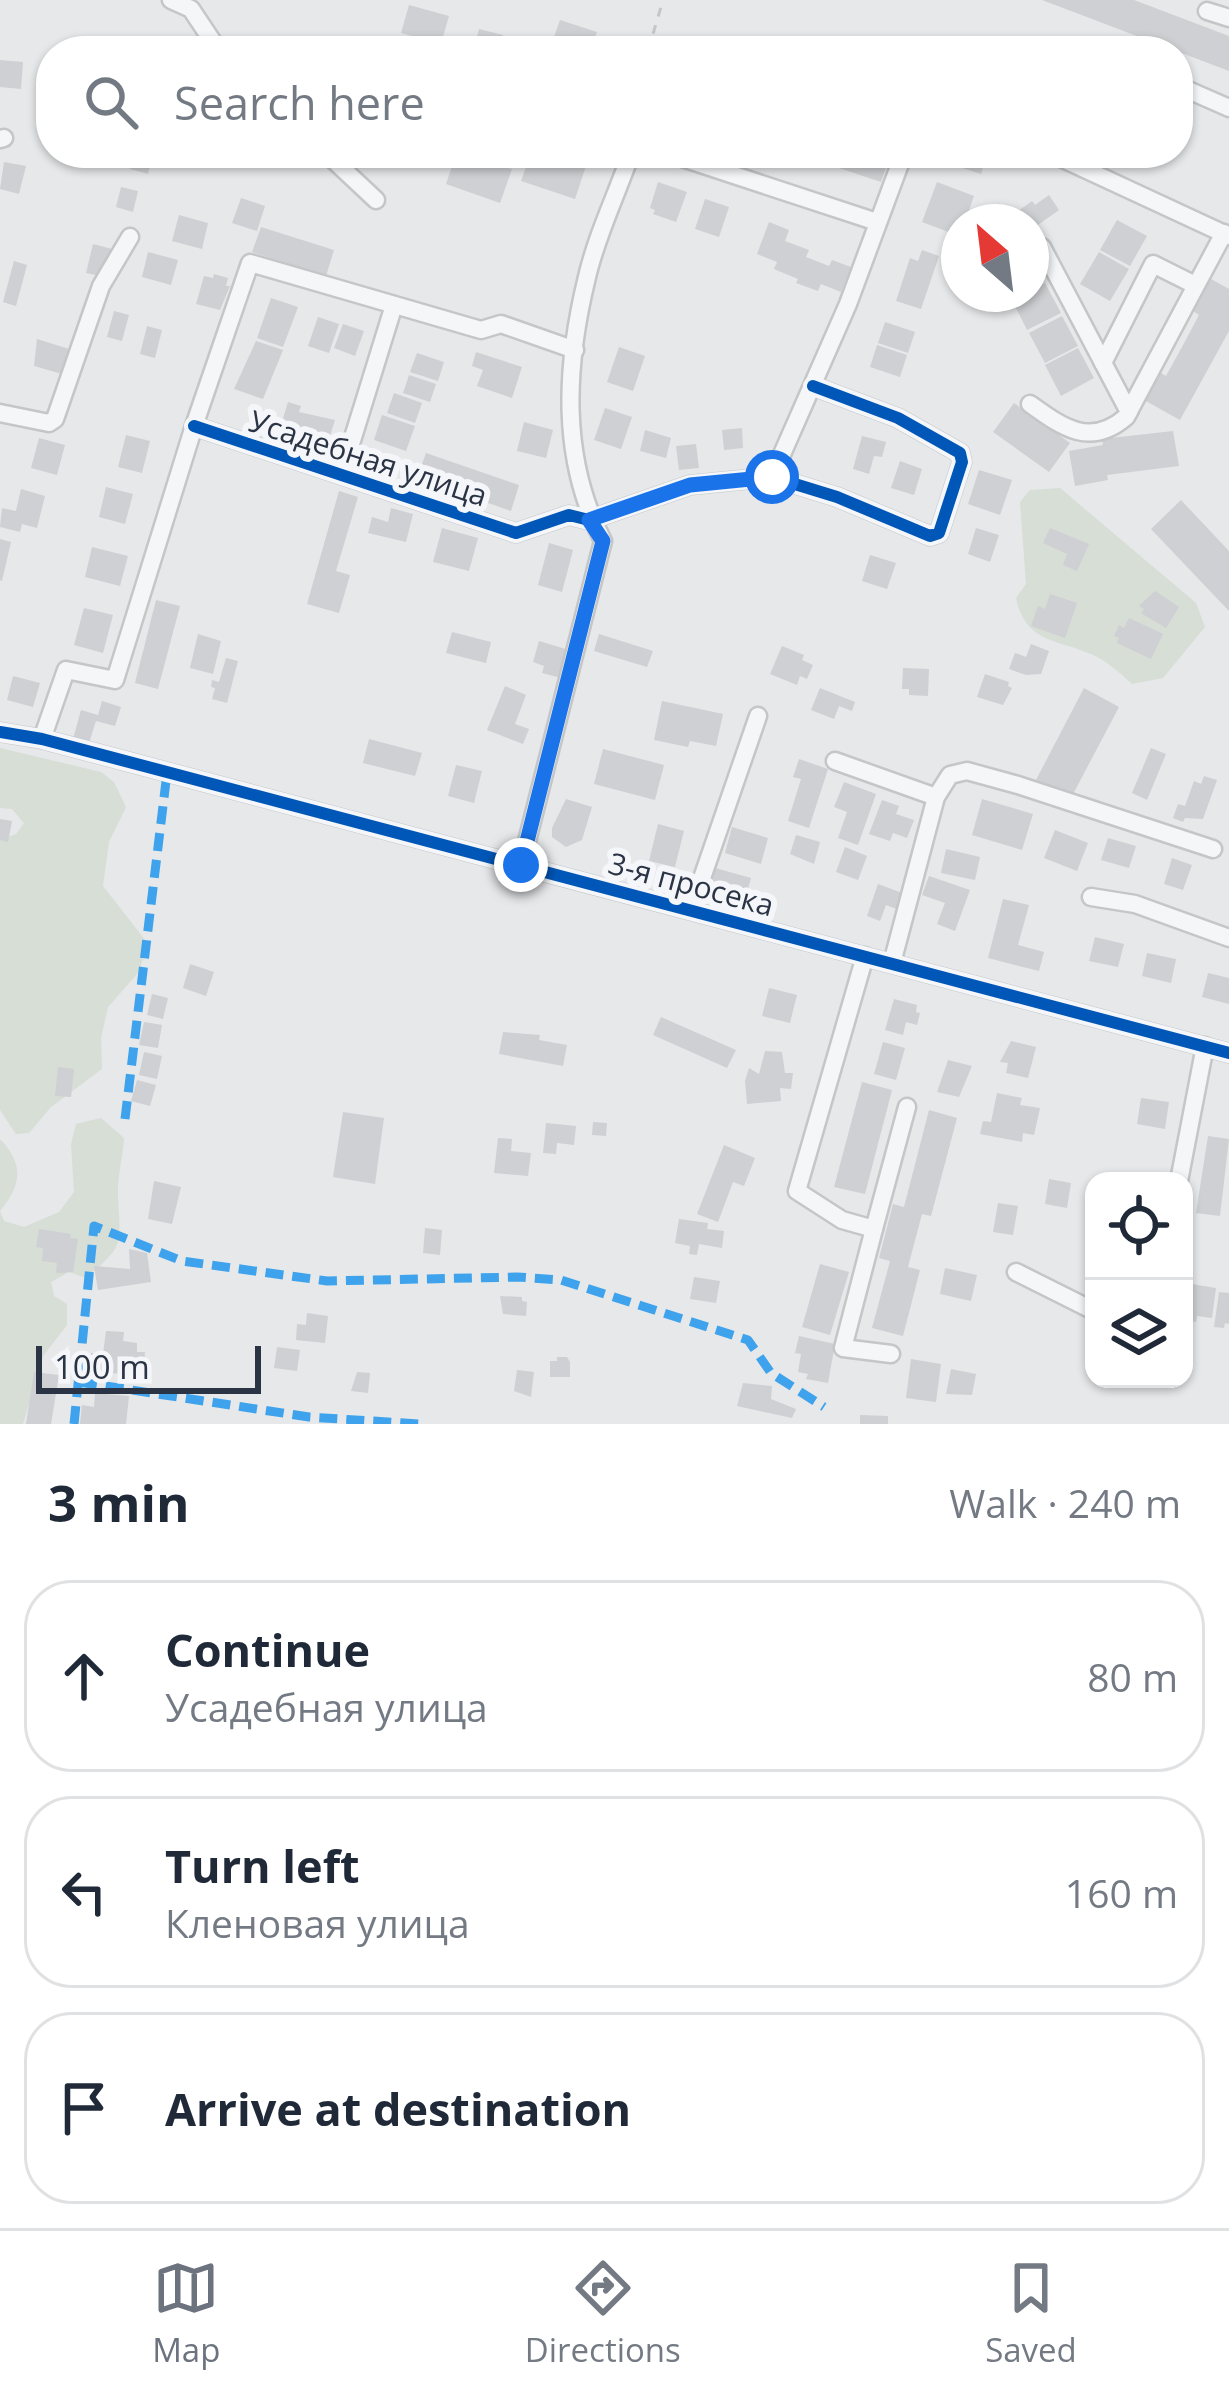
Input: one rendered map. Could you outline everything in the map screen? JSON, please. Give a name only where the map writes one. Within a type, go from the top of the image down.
[{"type":"street","points":[[171,0],[191,8],[209,36]]},
{"type":"street","points":[[1207,11],[1229,18]]},
{"type":"street","points":[[1193,91],[1228,104]]},
{"type":"street","points":[[342,168],[376,200]]},
{"type":"street","points":[[521,865],[603,541],[589,520],[570,432],[574,350],[587,277],[626,168]]},
{"type":"street","points":[[713,168],[877,222]]},
{"type":"street","points":[[772,477],[848,304],[898,168]]},
{"type":"street","points":[[1030,404],[1064,428],[1086,436],[1117,425],[1129,412],[1226,234],[1083,168]]},
{"type":"street","points":[[0,413],[49,423],[55,418],[101,286],[130,237]]},
{"type":"street","points":[[1049,260],[1129,412]]},
{"type":"street","points":[[42,740],[66,670],[115,680],[250,263],[482,330],[501,324],[574,350]]},
{"type":"street","points":[[1103,363],[1153,264],[1195,285]]},
{"type":"street","points":[[342,472],[394,305]]},
{"type":"street","name":"Усадебная улица","points":[[194,426],[516,533],[569,514],[589,520],[690,485],[772,477],[836,497],[930,536],[939,532],[962,462],[960,453],[898,418],[813,386]]},
{"type":"street","points":[[692,910],[758,716]]},
{"type":"street","name":"3-я просека","points":[[0,732],[1229,1053]]},
{"type":"street","points":[[835,761],[936,797]]},
{"type":"street","points":[[892,963],[936,797],[950,775],[967,771],[1213,849]]},
{"type":"street","points":[[1090,897],[1135,904],[1229,938]]},
{"type":"street","points":[[865,956],[797,1191],[842,1220],[874,1229]]},
{"type":"street","points":[[1182,1172],[1205,1046]]},
{"type":"street","points":[[891,1354],[843,1348],[907,1107]]},
{"type":"street","points":[[1016,1272],[1085,1306]]},
{"type":"path","points":[[652,36],[663,0]]},
{"type":"shaded area","points":[[1060,488],[1196,603],[1205,627],[1163,678],[1132,684],[1097,657],[1035,632],[1021,613],[1016,598],[1026,584],[1020,502],[1030,490]]},
{"type":"shaded area","points":[[0,748],[101,772],[114,782],[126,807],[109,842],[103,886],[149,945],[137,974],[108,1007],[101,1038],[102,1069],[51,1107],[29,1133],[16,1134],[0,1110],[0,840],[16,834],[24,823],[12,809],[0,808]]},
{"type":"shaded area","points":[[101,1118],[124,1138],[118,1243],[86,1278],[69,1272],[51,1282],[54,1296],[67,1304],[67,1325],[43,1356],[23,1424],[0,1424],[0,1211],[4,1221],[24,1227],[59,1212],[74,1192],[71,1144],[76,1124]]},
{"type":"shaded area","points":[[0,1139],[14,1158],[17,1175],[0,1211]]},
{"type":"building","points":[[1042,0],[1134,0],[1229,36],[1229,71],[1193,57],[1193,36],[1137,36]]},
{"type":"building","points":[[409,5],[449,16],[443,36],[401,33]]},
{"type":"building","points":[[560,20],[597,32],[596,36],[554,36]]},
{"type":"building","points":[[479,29],[503,35],[503,36],[477,36]]},
{"type":"building","points":[[0,60],[23,62],[21,89],[0,87]]},
{"type":"building","points":[[4,162],[26,166],[19,194],[0,189]]},
{"type":"building","points":[[451,168],[512,169],[500,203],[446,184]]},
{"type":"building","points":[[526,168],[585,168],[575,199],[521,181]]},
{"type":"building","points":[[839,168],[886,168],[881,182]]},
{"type":"building","points":[[658,182],[687,192],[676,222],[653,214],[650,208]]},
{"type":"building","points":[[937,182],[974,196],[971,204],[941,204],[941,229],[922,222]]},
{"type":"building","points":[[121,187],[138,191],[133,212],[116,207]]},
{"type":"building","points":[[1049,195],[1059,210],[1049,217],[1049,204],[1036,204]]},
{"type":"building","points":[[241,198],[265,206],[257,231],[232,223]]},
{"type":"building","points":[[705,199],[729,207],[719,237],[695,229]]},
{"type":"building","points":[[179,215],[208,223],[202,249],[172,241]]},
{"type":"building","points":[[1117,220],[1147,236],[1130,266],[1100,250]]},
{"type":"building","points":[[769,222],[789,230],[785,241],[809,250],[806,257],[829,266],[832,260],[851,267],[841,292],[821,284],[818,291],[796,283],[798,279],[774,269],[777,262],[757,254]]},
{"type":"building","points":[[261,227],[334,250],[326,276],[252,252]]},
{"type":"building","points":[[93,244],[116,250],[112,268],[103,266],[101,276],[86,273]]},
{"type":"building","points":[[922,250],[939,256],[921,309],[896,301],[910,258],[918,261]]},
{"type":"building","points":[[148,252],[178,260],[171,285],[142,277]]},
{"type":"building","points":[[1099,252],[1129,269],[1110,301],[1080,284]]},
{"type":"building","points":[[14,261],[27,265],[16,306],[3,302]]},
{"type":"building","points":[[214,274],[228,278],[226,286],[230,286],[220,310],[196,304],[204,276],[213,278]]},
{"type":"building","points":[[1211,279],[1229,289],[1229,331],[1180,420],[1144,400],[1159,372],[1166,376],[1199,315],[1193,311]]},
{"type":"building","points":[[1049,290],[1061,313],[1027,330],[1018,312],[1049,312]]},
{"type":"building","points":[[271,298],[298,307],[283,347],[257,338]]},
{"type":"building","points":[[114,311],[129,315],[122,341],[107,337]]},
{"type":"building","points":[[1062,316],[1078,346],[1045,363],[1029,333]]},
{"type":"building","points":[[318,317],[339,324],[329,353],[308,346]]},
{"type":"building","points":[[885,322],[915,332],[908,353],[878,343]]},
{"type":"building","points":[[343,324],[364,331],[355,356],[334,348]]},
{"type":"building","points":[[147,326],[162,330],[155,358],[140,354]]},
{"type":"building","points":[[37,339],[69,349],[62,374],[34,366]]},
{"type":"building","points":[[256,341],[283,350],[263,399],[234,389]]},
{"type":"building","points":[[877,345],[907,355],[900,377],[870,367]]},
{"type":"building","points":[[619,347],[645,356],[633,391],[607,382]]},
{"type":"building","points":[[1078,348],[1094,378],[1061,396],[1045,365]]},
{"type":"building","points":[[476,352],[522,367],[512,398],[477,386],[483,370],[472,366]]},
{"type":"building","points":[[417,353],[444,362],[438,381],[410,372]]},
{"type":"building","points":[[409,375],[436,384],[430,402],[403,393]]},
{"type":"building","points":[[394,393],[422,403],[415,423],[387,413]]},
{"type":"building","points":[[288,402],[301,406],[299,412],[335,420],[327,445],[281,425]]},
{"type":"building","points":[[1014,403],[1070,443],[1049,472],[993,432]]},
{"type":"building","points":[[605,408],[632,417],[621,449],[594,440]]},
{"type":"building","points":[[382,415],[415,426],[406,451],[374,440]]},
{"type":"building","points":[[524,422],[553,430],[546,458],[517,451]]},
{"type":"building","points":[[742,428],[743,448],[724,450],[722,430]]},
{"type":"building","points":[[645,430],[671,438],[666,458],[640,451]]},
{"type":"building","points":[[1173,431],[1179,466],[1107,475],[1108,480],[1075,486],[1069,451],[1103,445],[1102,439]]},
{"type":"building","points":[[126,435],[150,441],[142,473],[118,467]]},
{"type":"building","points":[[862,436],[886,442],[882,457],[874,456],[869,474],[853,469]]},
{"type":"building","points":[[39,438],[65,445],[57,475],[31,468]]},
{"type":"building","points":[[696,444],[699,468],[679,470],[676,446]]},
{"type":"building","points":[[426,453],[519,485],[511,511],[417,478]]},
{"type":"building","points":[[900,461],[922,469],[914,495],[891,488]]},
{"type":"building","points":[[979,470],[1012,480],[1000,515],[968,504]]},
{"type":"building","points":[[106,487],[133,494],[125,524],[99,517]]},
{"type":"building","points":[[21,489],[45,496],[37,528],[22,524],[20,532],[0,527],[2,508],[16,511]]},
{"type":"building","points":[[339,491],[358,497],[336,571],[350,575],[339,613],[307,604]]},
{"type":"building","points":[[1181,500],[1229,551],[1229,611],[1151,529]]},
{"type":"building","points":[[391,508],[413,514],[406,542],[368,533],[372,517],[388,522]]},
{"type":"building","points":[[442,528],[478,538],[469,571],[433,562]]},
{"type":"building","points":[[976,528],[999,535],[990,562],[968,554]]},
{"type":"building","points":[[1050,528],[1089,544],[1077,571],[1063,565],[1067,554],[1043,543]]},
{"type":"building","points":[[0,539],[11,542],[2,581],[0,580]]},
{"type":"building","points":[[549,543],[573,550],[562,592],[538,585]]},
{"type":"building","points":[[92,547],[128,556],[120,586],[85,577]]},
{"type":"building","points":[[870,555],[896,563],[887,589],[862,581]]},
{"type":"building","points":[[1155,591],[1179,607],[1166,628],[1141,613],[1144,609],[1139,606]]},
{"type":"building","points":[[1050,594],[1077,603],[1065,638],[1031,626],[1038,606],[1045,609]]},
{"type":"building","points":[[156,600],[180,606],[158,689],[135,683]]},
{"type":"building","points":[[84,608],[113,615],[103,653],[74,645]]},
{"type":"building","points":[[1129,618],[1163,634],[1151,659],[1117,643],[1119,638],[1114,636],[1119,625],[1124,628]]},
{"type":"building","points":[[452,632],[491,642],[486,663],[446,653]]},
{"type":"building","points":[[198,634],[221,641],[213,674],[190,668]]},
{"type":"building","points":[[599,634],[653,651],[647,667],[594,651]]},
{"type":"building","points":[[539,641],[569,650],[561,678],[542,673],[544,666],[533,662]]},
{"type":"building","points":[[1031,644],[1049,651],[1041,674],[1009,669],[1015,653],[1026,657]]},
{"type":"building","points":[[782,646],[804,655],[802,660],[813,665],[807,679],[800,676],[797,685],[770,674]]},
{"type":"building","points":[[226,658],[238,661],[227,703],[212,699],[215,688],[211,687],[212,680],[219,682]]},
{"type":"building","points":[[903,668],[929,669],[928,696],[909,695],[909,689],[902,689]]},
{"type":"building","points":[[985,674],[1009,682],[1012,688],[1003,705],[977,697]]},
{"type":"building","points":[[13,676],[40,683],[33,707],[7,700]]},
{"type":"building","points":[[505,686],[526,695],[515,724],[529,729],[523,744],[487,730]]},
{"type":"building","points":[[820,688],[855,702],[852,711],[839,706],[834,719],[811,710]]},
{"type":"building","points":[[1084,688],[1119,707],[1071,798],[1036,780]]},
{"type":"building","points":[[102,701],[121,707],[115,726],[96,721],[89,743],[73,739],[81,710],[98,715]]},
{"type":"building","points":[[662,701],[723,714],[716,746],[690,741],[688,747],[654,740]]},
{"type":"building","points":[[369,739],[422,753],[415,776],[363,763]]},
{"type":"building","points":[[1151,748],[1166,754],[1147,800],[1132,793]]},
{"type":"building","points":[[603,749],[664,765],[655,800],[594,784]]},
{"type":"building","points":[[799,759],[828,769],[809,828],[788,821],[801,779],[793,777]]},
{"type":"building","points":[[456,765],[482,771],[474,803],[448,796]]},
{"type":"building","points":[[1204,776],[1217,780],[1203,819],[1185,818],[1183,822],[1173,818],[1178,804],[1185,806],[1194,781],[1201,784]]},
{"type":"building","points":[[844,782],[876,794],[858,845],[838,838],[847,812],[834,807]]},
{"type":"building","points":[[566,799],[592,807],[582,840],[566,847],[552,837],[552,828]]},
{"type":"building","points":[[982,799],[1033,814],[1022,850],[972,835]]},
{"type":"building","points":[[882,800],[899,806],[896,814],[914,820],[907,838],[893,833],[890,841],[869,834]]},
{"type":"building","points":[[0,819],[12,821],[8,842],[0,840]]},
{"type":"building","points":[[658,824],[684,831],[675,867],[649,861]]},
{"type":"building","points":[[732,827],[768,838],[761,864],[725,853]]},
{"type":"building","points":[[1055,830],[1088,843],[1077,871],[1044,858]]},
{"type":"building","points":[[796,835],[820,842],[814,864],[790,854]]},
{"type":"building","points":[[1108,838],[1136,846],[1129,868],[1101,860]]},
{"type":"building","points":[[845,847],[867,856],[858,880],[836,872]]},
{"type":"building","points":[[946,849],[980,857],[975,880],[941,873]]},
{"type":"building","points":[[1172,858],[1192,865],[1183,890],[1164,884]]},
{"type":"building","points":[[715,868],[751,878],[745,900],[709,891]]},
{"type":"building","points":[[929,876],[970,890],[955,931],[937,924],[945,903],[922,895]]},
{"type":"building","points":[[878,884],[905,894],[899,910],[886,905],[880,921],[867,916]]},
{"type":"building","points":[[1003,899],[1029,905],[1018,945],[1044,952],[1039,971],[988,958]]},
{"type":"building","points":[[1095,937],[1124,944],[1118,967],[1089,961]]},
{"type":"building","points":[[1147,953],[1176,959],[1171,983],[1142,976]]},
{"type":"building","points":[[190,964],[214,972],[206,996],[183,988]]},
{"type":"building","points":[[1208,973],[1229,978],[1229,1004],[1202,997]]},
{"type":"building","points":[[769,988],[797,995],[790,1023],[762,1016]]},
{"type":"building","points":[[152,994],[168,998],[163,1019],[147,1015]]},
{"type":"building","points":[[894,999],[917,1005],[920,1013],[917,1025],[906,1022],[903,1035],[885,1030]]},
{"type":"building","points":[[661,1017],[736,1050],[727,1068],[653,1035]]},
{"type":"building","points":[[144,1022],[162,1025],[158,1048],[139,1045]]},
{"type":"building","points":[[503,1032],[540,1035],[539,1040],[567,1045],[563,1066],[499,1054]]},
{"type":"building","points":[[1011,1041],[1036,1047],[1028,1078],[1006,1073],[1008,1063],[1000,1062]]},
{"type":"building","points":[[883,1042],[905,1048],[896,1080],[874,1074]]},
{"type":"building","points":[[765,1051],[782,1052],[785,1073],[793,1073],[791,1089],[780,1088],[781,1101],[747,1104],[749,1068],[759,1074]]},
{"type":"building","points":[[144,1052],[162,1056],[157,1079],[139,1075]]},
{"type":"building","points":[[948,1060],[972,1066],[959,1097],[937,1092]]},
{"type":"building","points":[[58,1067],[74,1069],[71,1097],[55,1096]]},
{"type":"building","points":[[137,1080],[156,1085],[150,1106],[131,1101]]},
{"type":"building","points":[[862,1082],[892,1090],[865,1194],[834,1187]]},
{"type":"building","points":[[997,1093],[1022,1098],[1020,1105],[1040,1108],[1034,1135],[1023,1133],[1022,1142],[980,1134],[983,1121],[991,1122]]},
{"type":"building","points":[[1141,1098],[1169,1102],[1165,1129],[1137,1124]]},
{"type":"building","points":[[929,1110],[957,1118],[931,1216],[922,1214],[908,1267],[920,1270],[903,1336],[872,1328],[890,1261],[879,1258],[893,1204],[904,1207]]},
{"type":"building","points":[[343,1112],[384,1118],[375,1184],[333,1177]]},
{"type":"building","points":[[593,1122],[607,1123],[606,1136],[592,1135]]},
{"type":"building","points":[[546,1123],[576,1126],[574,1145],[557,1143],[556,1154],[543,1153]]},
{"type":"building","points":[[1208,1136],[1229,1139],[1220,1216],[1196,1213]]},
{"type":"building","points":[[498,1138],[512,1139],[511,1151],[531,1153],[528,1176],[494,1173]]},
{"type":"building","points":[[724,1145],[755,1158],[744,1186],[733,1182],[718,1222],[697,1214]]},
{"type":"building","points":[[1049,1179],[1071,1183],[1067,1208],[1045,1204]]},
{"type":"building","points":[[154,1181],[181,1187],[172,1224],[148,1219]]},
{"type":"building","points":[[998,1203],[1018,1206],[1013,1235],[993,1232]]},
{"type":"building","points":[[679,1219],[708,1223],[707,1229],[724,1231],[722,1248],[699,1244],[697,1255],[689,1254],[690,1246],[675,1243]]},
{"type":"building","points":[[425,1228],[442,1230],[440,1255],[423,1253]]},
{"type":"building","points":[[39,1229],[78,1239],[73,1272],[56,1273],[57,1263],[42,1261],[43,1248],[36,1247]]},
{"type":"building","points":[[129,1249],[147,1253],[151,1282],[98,1290],[94,1266],[130,1269]]},
{"type":"building","points":[[820,1264],[849,1272],[830,1335],[802,1327]]},
{"type":"building","points":[[945,1268],[977,1275],[971,1301],[940,1294]]},
{"type":"building","points":[[694,1277],[720,1281],[716,1303],[690,1299]]},
{"type":"building","points":[[1193,1284],[1216,1288],[1212,1318],[1197,1316],[1196,1322]]},
{"type":"building","points":[[1219,1292],[1229,1293],[1229,1324],[1224,1328],[1214,1327]]},
{"type":"building","points":[[500,1296],[522,1297],[527,1302],[526,1316],[503,1314]]},
{"type":"building","points":[[307,1313],[328,1316],[325,1343],[296,1340],[297,1324],[306,1325]]},
{"type":"building","points":[[106,1331],[124,1332],[123,1341],[137,1343],[137,1352],[145,1352],[143,1376],[89,1371],[91,1353],[103,1354]]},
{"type":"building","points":[[799,1336],[835,1344],[828,1383],[806,1379],[808,1374],[798,1372]]},
{"type":"building","points":[[277,1347],[300,1350],[297,1371],[274,1368]]},
{"type":"building","points":[[567,1357],[570,1377],[550,1377],[550,1361]]},
{"type":"building","points":[[911,1359],[941,1364],[936,1402],[906,1398]]},
{"type":"building","points":[[951,1369],[976,1374],[972,1395],[946,1394]]},
{"type":"building","points":[[517,1370],[534,1372],[531,1397],[514,1391]]},
{"type":"building","points":[[34,1372],[59,1375],[51,1424],[26,1424]]},
{"type":"building","points":[[357,1372],[370,1373],[368,1393],[351,1391]]},
{"type":"building","points":[[743,1383],[772,1386],[771,1399],[796,1409],[792,1418],[737,1406]]},
{"type":"building","points":[[95,1393],[129,1396],[126,1424],[80,1424],[82,1405],[94,1407]]},
{"type":"building","points":[[860,1415],[888,1416],[888,1424],[860,1424]]},
{"type":"marked path","points":[[125,1119],[167,773]]},
{"type":"marked path","points":[[74,1424],[94,1226],[182,1261],[327,1281],[561,1280],[748,1340],[771,1373],[824,1407]]},
{"type":"marked path","points":[[79,1382],[309,1417],[419,1424]]},
{"type":"cycle path","points":[[194,426],[516,533],[569,515],[589,520],[690,485],[772,477],[837,497],[930,536],[939,533],[962,462],[960,453],[898,418],[813,386]]},
{"type":"cycle path","points":[[0,732],[42,739],[1229,1053]]},
{"type":"route","points":[[521,865],[603,541],[589,520],[690,485],[772,477]]}]
